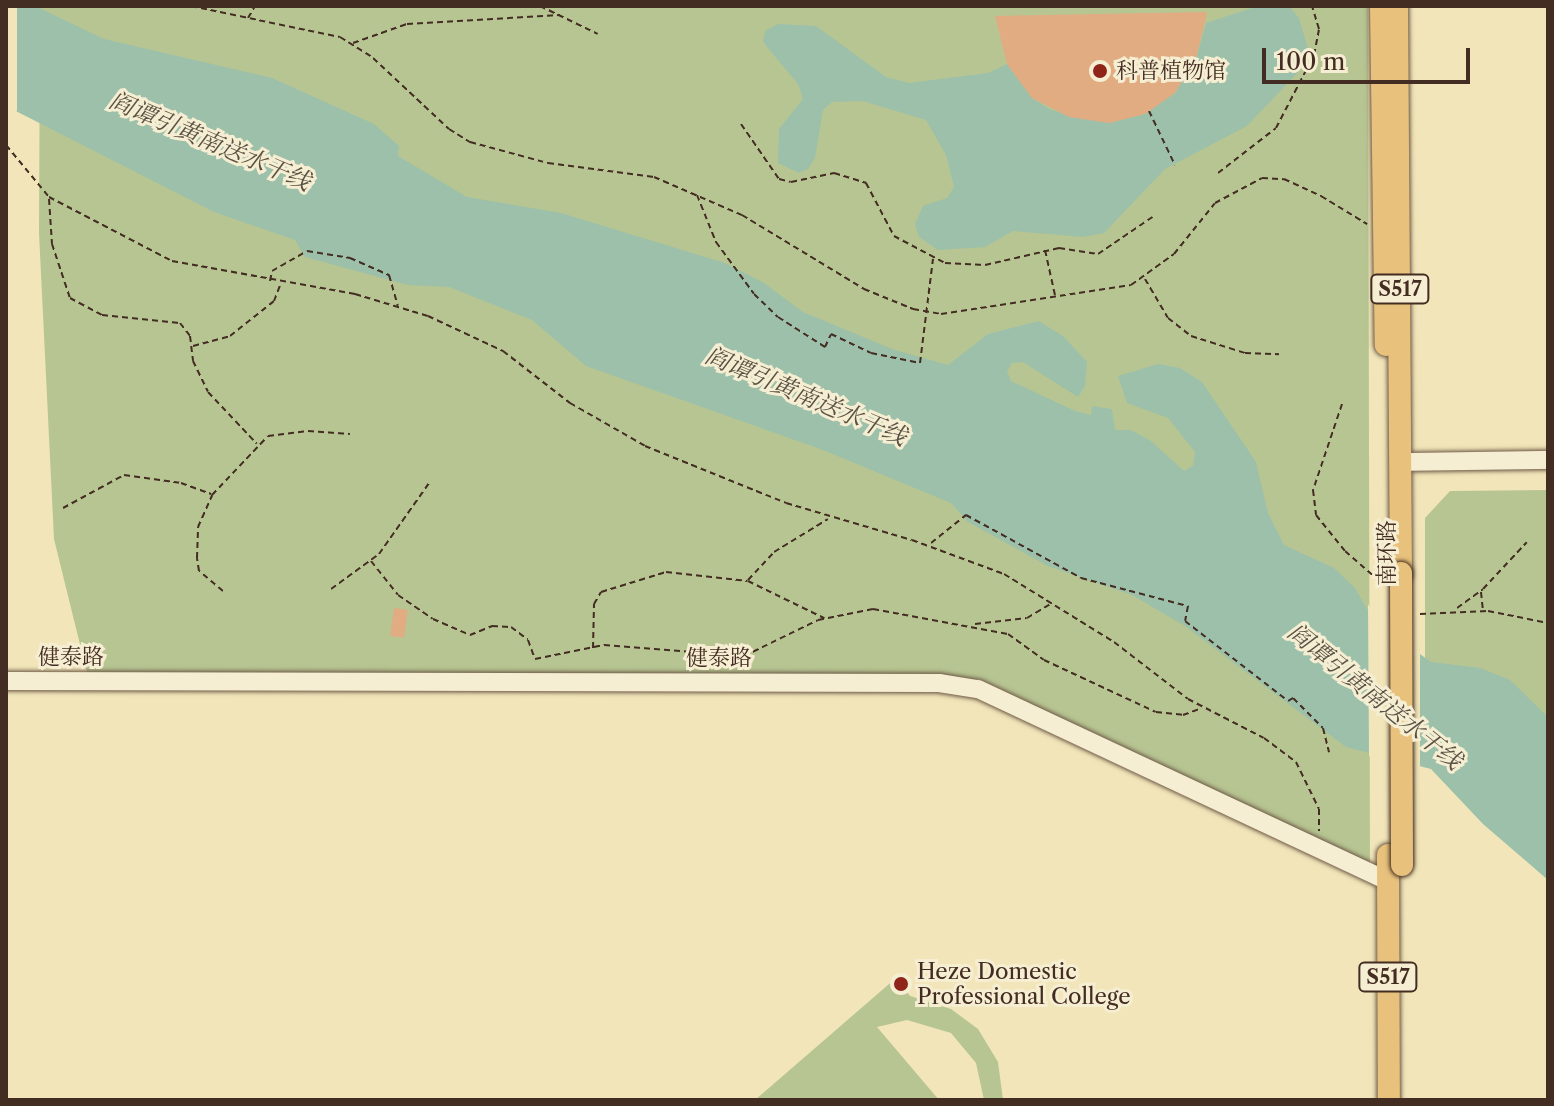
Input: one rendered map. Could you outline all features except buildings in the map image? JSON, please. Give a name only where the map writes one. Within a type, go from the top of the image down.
[{"type":"main road","name":"南环路","points":[[1381,6],[1394,568],[1389,1100]]},
{"type":"main road","name":"南环路","points":[[1394,568],[1402,462],[1397,6]]},
{"type":"main road","name":"南环路","points":[[1393,867],[1404,1100]]},
{"type":"street","points":[[1402,462],[1548,460]]},
{"type":"street","name":"健泰路","points":[[6,681],[939,683],[978,689],[1315,847],[1393,867]]},
{"type":"path","points":[[191,6],[309,27],[351,44],[470,142],[548,163],[654,177],[697,194],[864,289],[941,314],[1055,297],[1144,278],[1174,254],[1215,203],[1237,187],[1262,178],[1284,179],[1321,196],[1384,237]]},
{"type":"path","points":[[248,18],[255,6]]},
{"type":"path","points":[[540,6],[598,34]]},
{"type":"path","points":[[1218,173],[1276,128],[1314,55],[1319,29],[1312,6]]},
{"type":"path","points":[[351,44],[382,29],[407,24],[560,15]]},
{"type":"path","points":[[1149,111],[1175,165]]},
{"type":"path","points":[[741,124],[779,179],[791,182],[834,173],[866,183],[894,236],[933,258],[965,267],[1044,249],[1098,254],[1154,216]]},
{"type":"path","points":[[6,145],[49,197],[172,261],[398,306],[503,351],[570,403],[645,446],[829,518],[929,545],[1004,574],[1052,602],[1203,708],[1264,738],[1296,762],[1319,809],[1315,847]]},
{"type":"path","points":[[697,194],[716,242],[770,310],[825,347],[831,334],[871,353],[920,363],[933,258]]},
{"type":"path","points":[[49,197],[52,244],[70,298],[102,315],[180,323],[193,346],[208,392],[257,444]]},
{"type":"path","points":[[1044,249],[1055,297]]},
{"type":"path","points":[[270,282],[272,271],[299,254],[350,258],[389,275],[398,306]]},
{"type":"path","points":[[1144,278],[1168,318],[1191,336],[1245,353],[1279,354]]},
{"type":"path","points":[[193,346],[230,336],[274,301],[280,284]]},
{"type":"path","points":[[223,591],[199,571],[197,558],[198,527],[212,495],[257,444],[268,436],[297,432],[350,434]]},
{"type":"path","points":[[63,508],[124,475],[181,483],[212,495]]},
{"type":"path","points":[[331,589],[371,561],[429,483]]},
{"type":"path","points":[[929,545],[966,515],[1081,578],[1188,606],[1185,621],[1288,701],[1293,698],[1323,728],[1329,752]]},
{"type":"path","points":[[748,581],[774,552],[829,518]]},
{"type":"path","points":[[1456,609],[1481,591],[1527,542]]},
{"type":"path","points":[[371,561],[398,595],[455,631],[470,635],[492,626],[511,627],[528,640],[535,659],[629,645],[744,656],[825,618],[873,609],[972,624],[1008,634],[1044,660],[1156,712],[1183,715],[1203,708]]},
{"type":"path","points":[[593,648],[594,604],[601,592],[666,572],[748,581],[825,618]]},
{"type":"path","points":[[1481,591],[1483,611]]},
{"type":"path","points":[[972,624],[1027,618],[1052,602]]},
{"type":"shaded area","points":[[40,6],[1368,6],[1370,873],[978,689],[89,681],[54,539],[39,233]]},
{"type":"shaded area","points":[[1548,490],[1548,810],[1425,658],[1425,518],[1450,491]]},
{"type":"shaded area","points":[[896,978],[910,996],[951,1009],[978,1029],[998,1062],[1003,1100],[984,1100],[976,1063],[951,1033],[907,1020],[877,1027],[939,1100],[755,1100]]},
{"type":"water","name":"阎谭引黄南送水干线","points":[[6,6],[35,6],[104,39],[272,78],[374,124],[399,146],[398,156],[467,197],[561,213],[725,263],[764,283],[803,312],[892,349],[948,365],[988,334],[1039,321],[1064,337],[1087,362],[1085,386],[1078,397],[1023,362],[1012,363],[1007,371],[1011,381],[1075,411],[1091,415],[1092,406],[1112,409],[1115,430],[1131,430],[1151,441],[1184,471],[1193,466],[1195,452],[1168,418],[1127,403],[1118,376],[1158,364],[1180,368],[1202,382],[1256,462],[1268,513],[1284,545],[1334,568],[1355,588],[1374,621],[1431,662],[1480,668],[1510,680],[1548,717],[1548,880],[1483,824],[1431,769],[1346,747],[1185,626],[1132,595],[1048,566],[968,522],[951,503],[823,450],[586,366],[532,320],[449,287],[408,285],[305,257],[295,240],[214,212],[6,106]]},
{"type":"water","points":[[1258,6],[1289,6],[1299,18],[1308,49],[1304,66],[1247,126],[1165,169],[1104,233],[1083,237],[1013,231],[985,247],[938,250],[919,237],[915,224],[923,206],[947,198],[954,187],[946,155],[926,120],[863,101],[832,102],[823,110],[815,158],[808,169],[799,173],[778,163],[779,129],[803,99],[798,84],[763,42],[765,31],[778,24],[816,26],[886,77],[909,83],[988,73],[1007,64],[1032,98],[1051,110],[1109,123],[1145,114],[1175,93],[1196,59],[1206,23]]},
{"type":"pier","points":[[6,6],[17,6],[17,111],[6,111]]},
{"type":"pier","points":[[1368,604],[1377,619],[1420,649],[1420,771],[1369,756]]},
{"type":"place","name":"科普植物馆","points":[[1100,71]]},
{"type":"place","name":"Heze Domestic Professional College","points":[[901,984]]}]
